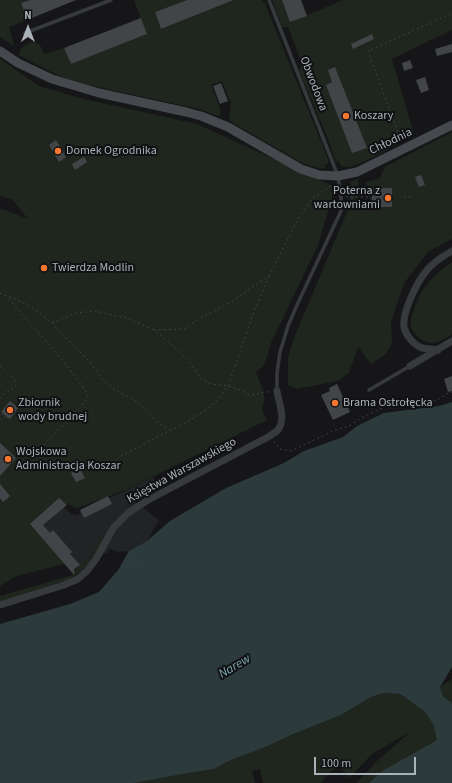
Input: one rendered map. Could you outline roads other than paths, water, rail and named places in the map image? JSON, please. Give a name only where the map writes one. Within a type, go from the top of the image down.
[{"type":"street","points":[[0,51],[18,63],[52,79],[99,93],[201,116],[228,127],[301,169],[336,179]]},
{"type":"street","name":"Chłodnia","points":[[336,179],[356,172],[452,125]]},
{"type":"street","points":[[438,350],[423,348],[415,344],[408,336],[404,327],[405,318],[409,303],[417,285],[428,270],[443,256],[452,251]]},
{"type":"street","points":[[410,366],[452,341]]},
{"type":"street","name":"Księstwa Warszawskiego","points":[[0,605],[64,585],[78,579],[87,571],[96,559],[114,527],[128,513],[148,500],[270,436],[278,430],[282,412],[277,391]]},
{"type":"lane","points":[[25,34],[111,0]]},
{"type":"lane","name":"Obwodowa","points":[[269,0],[336,179],[341,197],[341,211],[288,326],[280,352],[277,373],[277,391]]},
{"type":"lane","points":[[369,390],[410,366]]},
{"type":"water","name":"Narew","points":[[452,402],[452,667],[440,687],[443,696],[452,703],[452,783],[369,783],[382,771],[437,740],[433,724],[424,711],[400,694],[384,693],[371,697],[341,715],[231,760],[214,769],[134,783],[0,783],[0,624],[70,604],[99,592],[118,570],[129,551],[147,541],[170,521],[226,488],[284,463],[304,451],[343,437],[357,426],[384,413],[439,406]]},
{"type":"place","name":"Koszary","points":[[346,116]]},
{"type":"place","name":"Domek Ogrodnika","points":[[58,151]]},
{"type":"place","name":"Poterna z wartowniami","points":[[388,198]]},
{"type":"place","name":"Twierdza Modlin","points":[[44,268]]},
{"type":"place","name":"Brama Ostrołęcka","points":[[335,403]]},
{"type":"place","name":"Zbiornik wody brudnej","points":[[10,410]]},
{"type":"place","name":"Wojskowa Administracja Koszar","points":[[8,459]]}]
